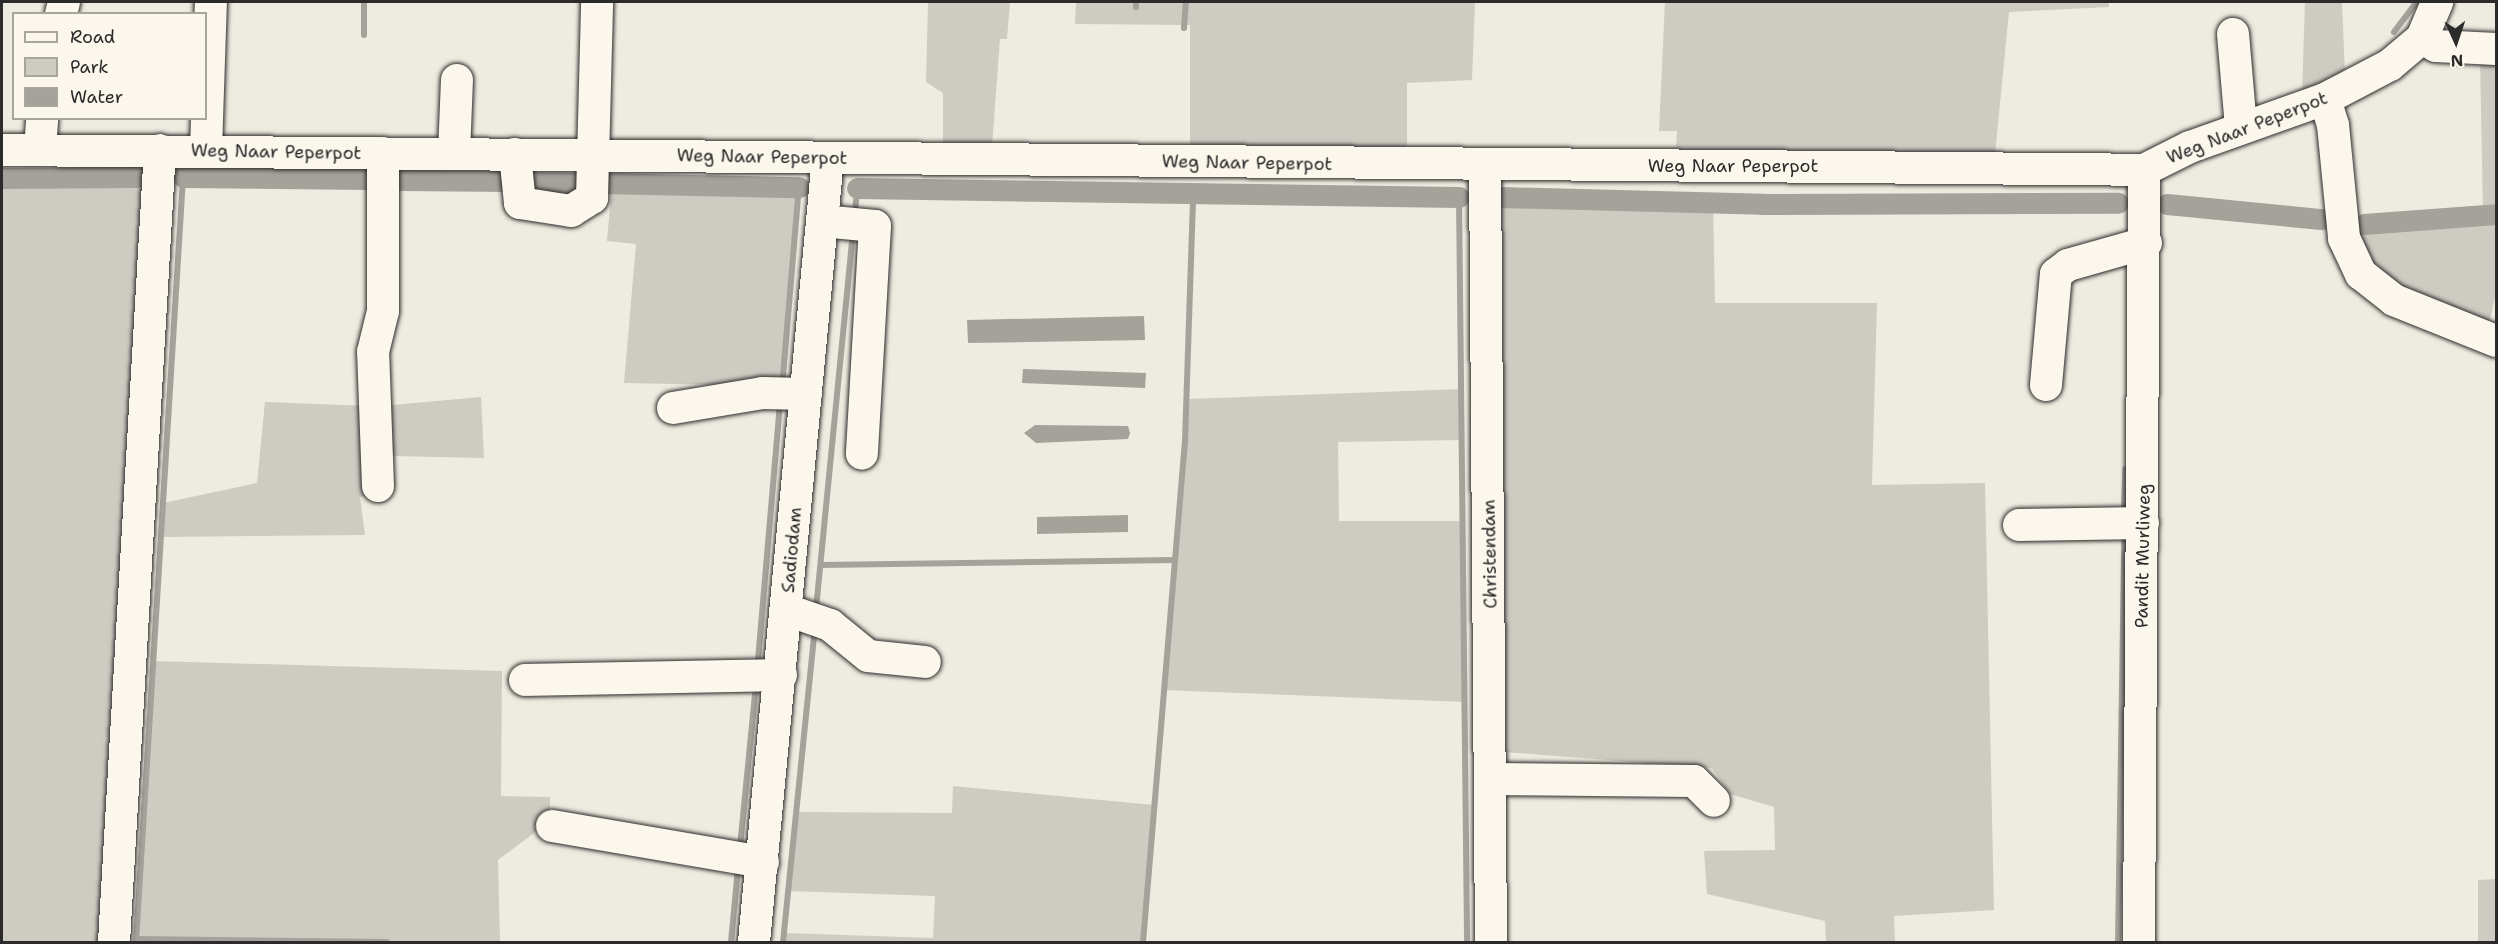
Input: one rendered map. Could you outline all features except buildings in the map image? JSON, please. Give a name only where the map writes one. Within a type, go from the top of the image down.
[{"type":"street","points":[[206,150],[211,2]]},
{"type":"street","name":"Weg Naar Peperpot","points":[[2,150],[206,150],[1485,165],[2144,170],[2241,127],[2325,99],[2390,65],[2422,38],[2437,2]]},
{"type":"street","points":[[515,154],[520,203],[546,211],[586,206],[594,190],[597,3]]},
{"type":"street","points":[[2233,34],[2241,127]]},
{"type":"street","points":[[2422,38],[2436,46],[2496,49]]},
{"type":"street","points":[[454,154],[457,80]]},
{"type":"street","points":[[2325,99],[2333,125],[2344,238],[2361,274],[2394,300],[2496,341]]},
{"type":"street","points":[[40,150],[42,120]]},
{"type":"street","points":[[114,942],[160,150]]},
{"type":"street","points":[[378,486],[374,352],[383,311],[382,153]]},
{"type":"street","name":"Sadiodam","points":[[754,942],[828,158]]},
{"type":"street","name":"Christendam","points":[[1485,165],[1493,779],[1491,942]]},
{"type":"street","name":"Pandit Murliweg","points":[[2139,942],[2146,243],[2144,170]]},
{"type":"street","points":[[822,221],[875,226],[862,454]]},
{"type":"street","points":[[2046,385],[2056,274],[2079,261],[2146,243]]},
{"type":"street","points":[[673,408],[763,393],[806,393]]},
{"type":"street","points":[[2019,525],[2143,523]]},
{"type":"street","points":[[787,610],[830,625],[868,656],[926,662]]},
{"type":"street","points":[[525,680],[781,675]]},
{"type":"street","points":[[1493,779],[1694,781],[1714,801]]},
{"type":"street","points":[[552,826],[763,862]]},
{"type":"green space","points":[[928,2],[1010,2],[1007,39],[1000,39],[992,146],[943,145],[943,93],[926,82]]},
{"type":"green space","points":[[1076,2],[1475,2],[1472,80],[1407,83],[1407,149],[1190,148],[1190,25],[1075,24]]},
{"type":"green space","points":[[1665,2],[2109,2],[2109,7],[2009,12],[1995,154],[1676,151],[1677,131],[1659,131]]},
{"type":"green space","points":[[2305,2],[2342,2],[2345,76],[2302,95]]},
{"type":"green space","points":[[2480,56],[2496,56],[2496,292],[2489,325],[2385,287],[2349,223],[2483,215]]},
{"type":"green space","points":[[150,177],[104,942],[2,942],[2,178]]},
{"type":"green space","points":[[612,183],[798,190],[782,386],[624,383],[636,244],[607,241]]},
{"type":"green space","points":[[1501,197],[1713,203],[1715,303],[1877,303],[1872,485],[1985,483],[1994,910],[1894,916],[1895,942],[1826,942],[1825,921],[1707,894],[1704,851],[1775,850],[1774,807],[1730,794],[1712,768],[1503,752]]},
{"type":"green space","points":[[1462,389],[1463,440],[1338,442],[1339,521],[1463,521],[1465,702],[1164,690],[1187,399]]},
{"type":"green space","points":[[481,397],[484,458],[392,456],[381,406]]},
{"type":"green space","points":[[265,402],[370,406],[373,494],[360,497],[365,535],[161,537],[163,503],[257,483]]},
{"type":"green space","points":[[154,661],[502,671],[501,796],[550,797],[550,821],[498,860],[500,942],[136,939]]},
{"type":"green space","points":[[953,786],[1154,805],[1143,942],[783,942],[784,933],[933,938],[935,896],[788,891],[797,812],[952,813]]},
{"type":"green space","points":[[2496,879],[2496,942],[2478,942],[2478,880]]},
{"type":"water","points":[[1144,316],[1145,340],[968,343],[967,320]]},
{"type":"water","points":[[1023,369],[1146,373],[1145,388],[1022,383]]},
{"type":"water","points":[[1035,425],[1128,426],[1130,433],[1128,439],[1036,443],[1024,433]]},
{"type":"water","points":[[1128,515],[1128,532],[1037,534],[1037,517]]},
{"type":"waterway","points":[[364,2],[364,35]]},
{"type":"waterway","points":[[1136,2],[1136,7]]},
{"type":"waterway","points":[[1184,28],[1186,2]]},
{"type":"waterway","points":[[2394,32],[2417,2]]},
{"type":"waterway","points":[[2,178],[136,177]]},
{"type":"waterway","points":[[136,942],[183,177]]},
{"type":"waterway","points":[[183,177],[366,179]]},
{"type":"waterway","points":[[400,180],[510,181]]},
{"type":"waterway","points":[[520,182],[589,183]]},
{"type":"waterway","points":[[600,183],[799,187]]},
{"type":"waterway","points":[[783,376],[799,187]]},
{"type":"waterway","points":[[855,213],[857,188]]},
{"type":"waterway","points":[[857,188],[1459,197]]},
{"type":"waterway","points":[[1143,942],[1185,441],[1193,194]]},
{"type":"waterway","points":[[1459,197],[1467,941]]},
{"type":"waterway","points":[[1501,197],[1762,204],[2118,203]]},
{"type":"waterway","points":[[2167,204],[2321,219]]},
{"type":"waterway","points":[[2364,224],[2496,214]]},
{"type":"waterway","points":[[816,609],[853,234]]},
{"type":"waterway","points":[[758,660],[780,405]]},
{"type":"waterway","points":[[2124,507],[2125,469]]},
{"type":"waterway","points":[[2118,942],[2124,540]]},
{"type":"waterway","points":[[821,565],[1175,560]]},
{"type":"waterway","points":[[783,942],[815,628]]},
{"type":"waterway","points":[[740,847],[755,695]]},
{"type":"waterway","points":[[731,942],[738,868]]},
{"type":"waterway","points":[[136,939],[387,942]]}]
